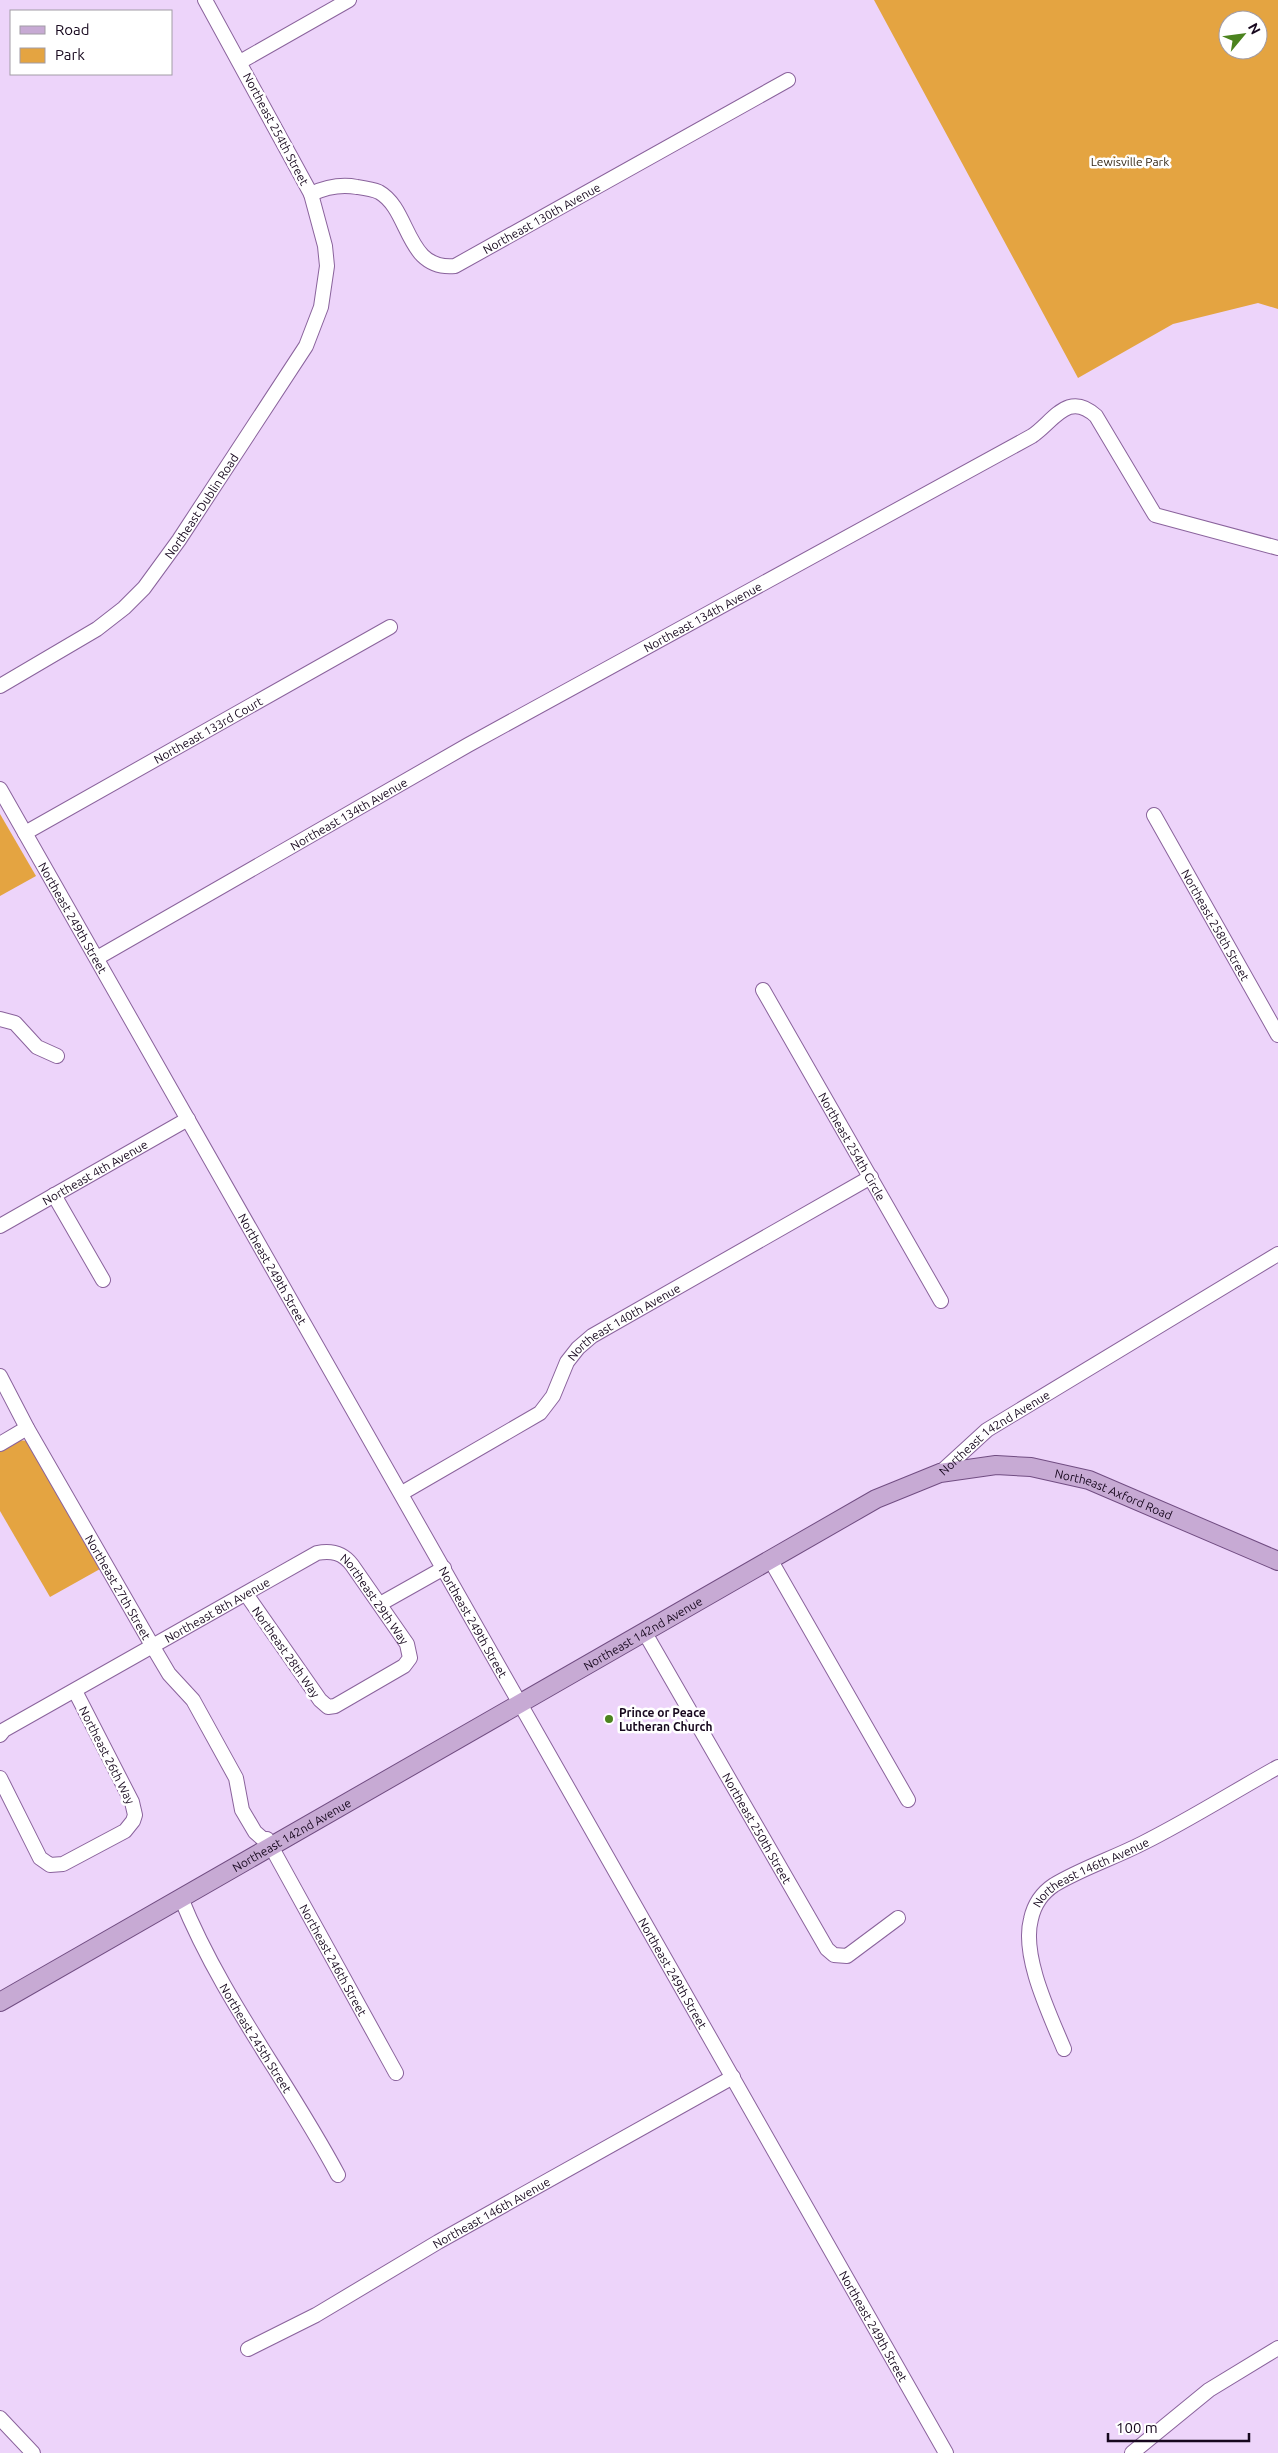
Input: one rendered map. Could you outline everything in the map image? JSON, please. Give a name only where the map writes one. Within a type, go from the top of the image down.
[{"type":"main road","name":"Northeast Axford Road","points":[[940,1473],[972,1467],[1031,1467],[1089,1480],[1278,1561]]},
{"type":"main road","name":"Northeast 142nd Avenue","points":[[0,2002],[521,1702],[645,1634],[876,1499],[940,1473]]},
{"type":"street","name":"Northeast 254th Street","points":[[205,0],[311,194],[322,229],[327,266]]},
{"type":"street","points":[[240,62],[349,0]]},
{"type":"street","name":"Northeast 130th Avenue","points":[[311,194],[328,188],[344,186],[372,189],[389,201],[424,257],[438,266],[455,266],[788,80]]},
{"type":"street","name":"Northeast Dublin Road","points":[[0,686],[97,629],[124,608],[155,574],[306,346],[321,308],[327,266]]},
{"type":"street","name":"Northeast 134th Avenue","points":[[97,958],[468,746],[1032,436],[1065,408],[1084,408],[1096,416],[1155,515],[1278,548]]},
{"type":"street","name":"Northeast 133rd Court","points":[[25,833],[390,627]]},
{"type":"street","name":"Northeast 249th Street","points":[[0,789],[521,1702],[946,2453]]},
{"type":"street","name":"Northeast 258th Street","points":[[1154,815],[1278,1035]]},
{"type":"street","name":"Northeast 254th Circle","points":[[763,990],[942,1301]]},
{"type":"street","points":[[1,1019],[15,1023],[37,1047],[57,1056]]},
{"type":"street","name":"Northeast 4th Avenue","points":[[0,1226],[188,1119]]},
{"type":"street","name":"Northeast 140th Avenue","points":[[402,1493],[540,1412],[553,1396],[567,1362],[578,1348],[592,1336],[871,1177]]},
{"type":"street","points":[[54,1195],[103,1280]]},
{"type":"street","name":"Northeast 142nd Avenue","points":[[940,1473],[986,1430],[1278,1254]]},
{"type":"street","name":"Northeast 27th Street","points":[[0,1376],[27,1428],[169,1674],[193,1700],[236,1778],[241,1795],[262,1827],[270,1846]]},
{"type":"street","points":[[0,1444],[27,1428]]},
{"type":"street","name":"Northeast 8th Avenue","points":[[0,1735],[4,1730],[317,1553],[333,1552]]},
{"type":"street","name":"Northeast 29th Way","points":[[333,1552],[347,1558],[407,1644],[411,1653]]},
{"type":"street","points":[[772,1561],[908,1800]]},
{"type":"street","points":[[380,1604],[444,1568]]},
{"type":"street","name":"Northeast 28th Way","points":[[246,1594],[320,1700],[328,1707],[335,1706],[404,1666],[411,1653]]},
{"type":"street","name":"Northeast 250th Street","points":[[645,1634],[827,1949],[834,1955],[847,1956],[898,1918]]},
{"type":"street","name":"Northeast 26th Way","points":[[0,1778],[40,1858],[50,1865],[63,1864],[125,1831],[133,1821],[134,1808],[132,1802],[75,1691]]},
{"type":"street","name":"Northeast 146th Avenue","points":[[1064,2049],[1039,1986],[1032,1956],[1030,1920],[1036,1904],[1043,1894],[1054,1885],[1142,1843],[1278,1766]]},
{"type":"street","name":"Northeast 246th Street","points":[[270,1846],[396,2073]]},
{"type":"street","name":"Northeast 245th Street","points":[[181,1898],[196,1934],[233,2002],[311,2125],[338,2174]]},
{"type":"street","name":"Northeast 146th Avenue","points":[[248,2348],[316,2315],[438,2242],[733,2077]]},
{"type":"street","points":[[1132,2453],[1209,2390],[1278,2348]]},
{"type":"street","points":[[0,2418],[33,2453]]},
{"type":"green space","name":"Lewisville Park","points":[[874,0],[1278,0],[1278,309],[1258,303],[1173,324],[1078,378]]},
{"type":"green space","points":[[0,814],[36,876],[0,896]]},
{"type":"green space","points":[[18,1440],[28,1441],[100,1569],[50,1597],[0,1511],[0,1451]]},
{"type":"place","name":"Prince or Peace Lutheran Church","points":[[609,1719]]}]
